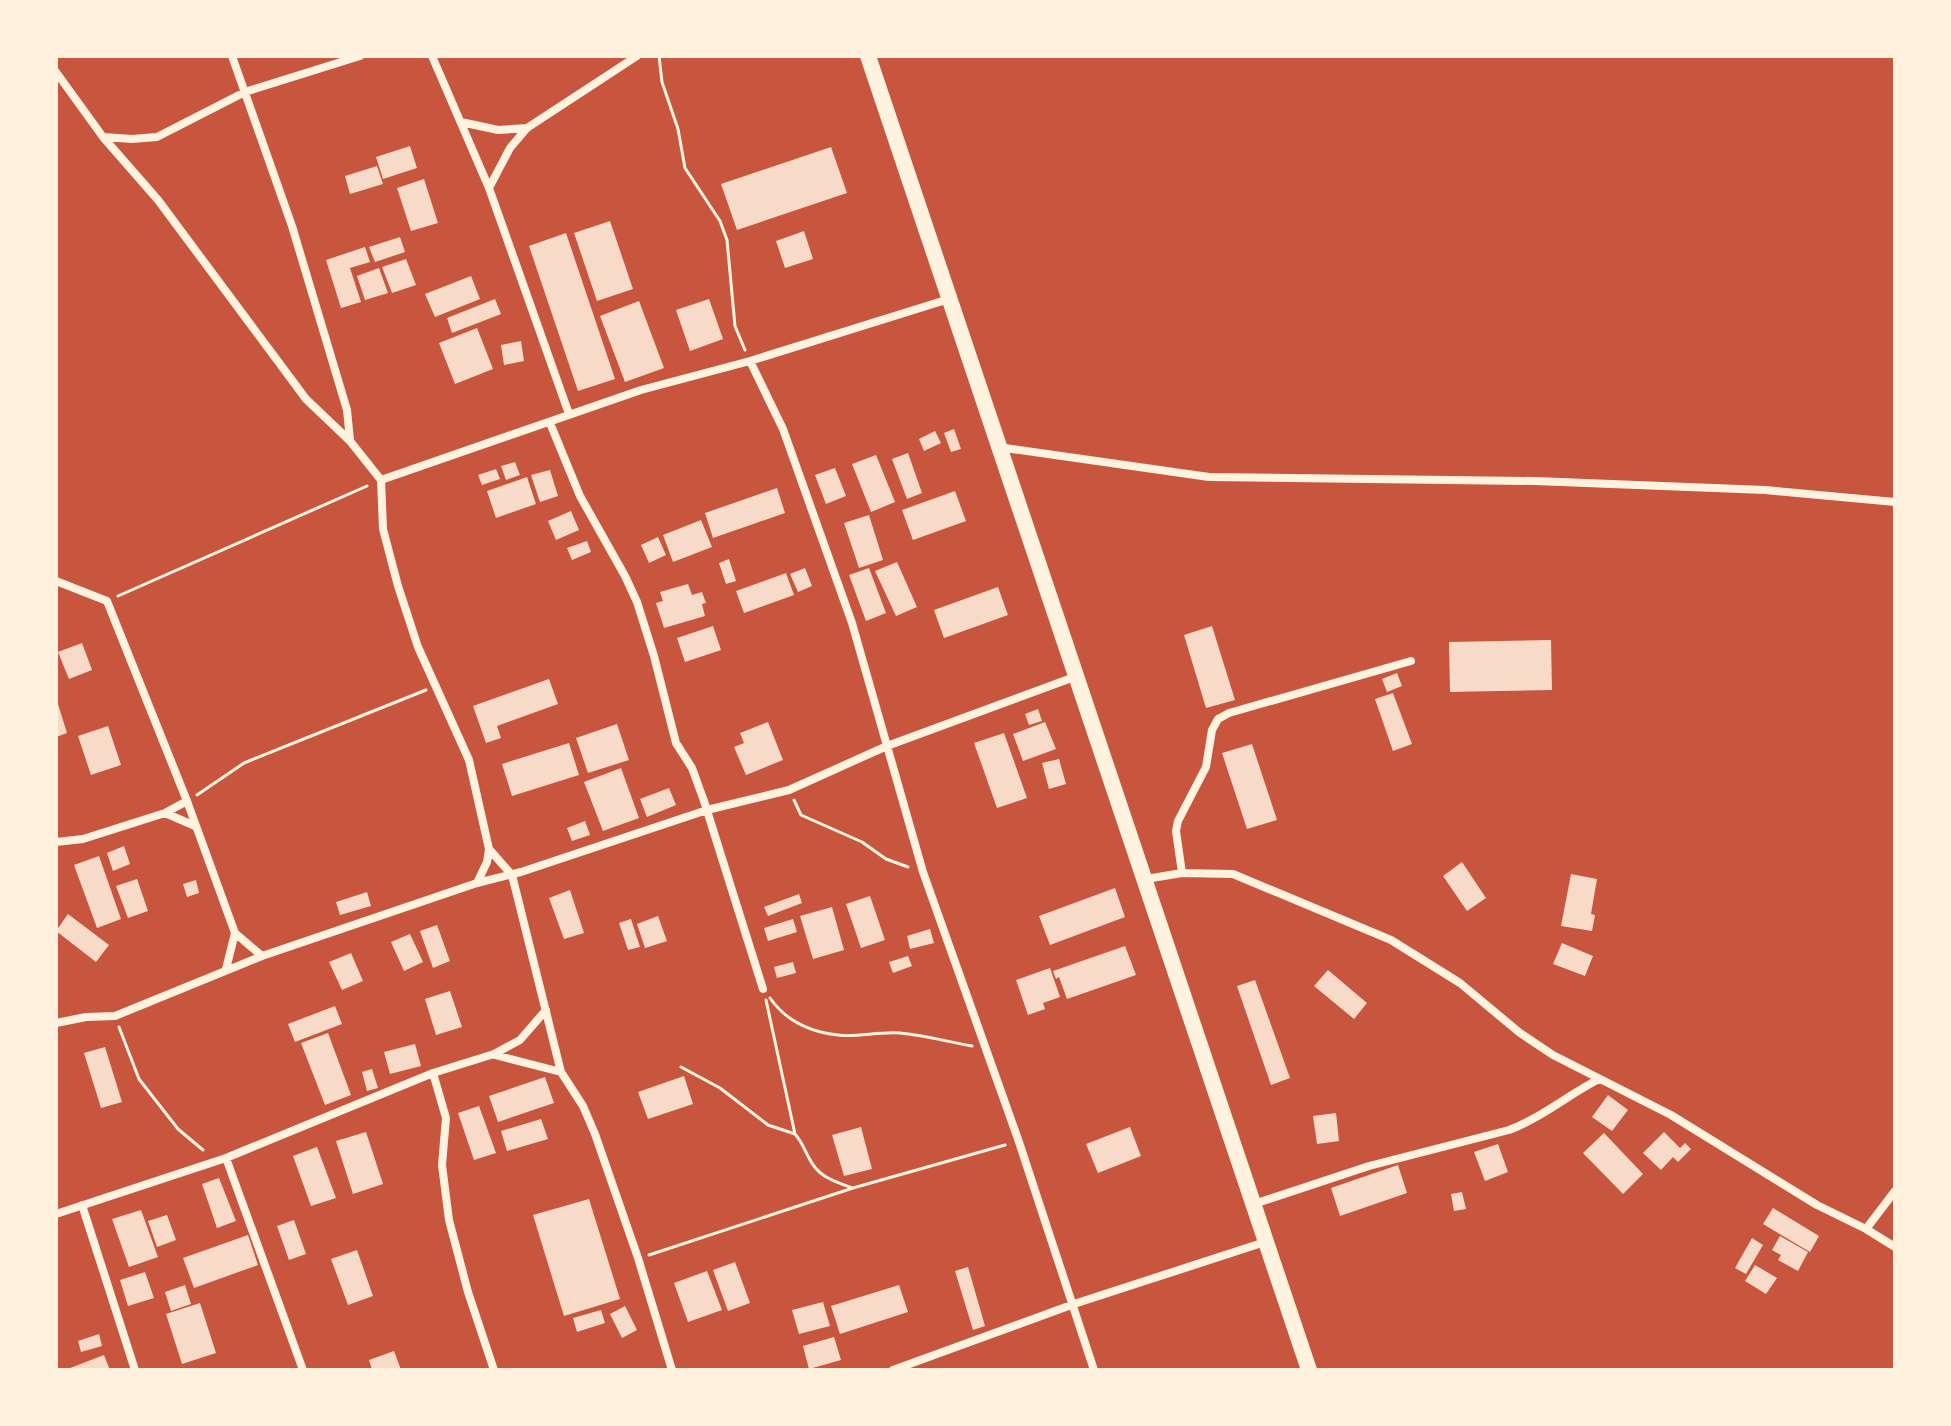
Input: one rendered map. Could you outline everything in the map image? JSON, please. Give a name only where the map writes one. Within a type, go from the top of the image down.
[{"type":"main road","points":[[868,56],[1309,1370]]},
{"type":"street","points":[[232,56],[292,226],[347,410],[350,441]]},
{"type":"street","points":[[103,137],[157,137],[245,92],[360,56]]},
{"type":"street","points":[[432,56],[489,188],[569,414]]},
{"type":"street","points":[[489,188],[510,148],[527,128],[637,56]]},
{"type":"street","points":[[56,72],[103,137],[158,200],[306,399],[350,441],[381,480],[383,529],[418,647],[469,760],[489,849],[487,862],[477,883]]},
{"type":"street","points":[[461,122],[498,130],[527,128]]},
{"type":"street","points":[[381,480],[641,390],[750,361],[949,299]]},
{"type":"street","points":[[750,361],[788,442],[852,623],[923,872],[987,1048],[1094,1370]]},
{"type":"street","points":[[550,423],[580,496],[637,602],[676,743],[692,768],[707,810],[763,989]]},
{"type":"street","points":[[998,447],[1209,477],[1535,481],[1765,490],[1895,502]]},
{"type":"street","points":[[56,581],[107,601],[187,801],[235,933],[262,956]]},
{"type":"street","points":[[1182,873],[1176,831],[1178,821],[1206,767],[1212,730],[1218,719],[1229,713],[1411,661]]},
{"type":"street","points":[[56,1023],[86,1017],[115,1016],[226,969],[477,883],[512,875],[707,810],[789,790],[887,746],[1077,676]]},
{"type":"street","points":[[56,842],[83,839],[165,813],[187,801]]},
{"type":"street","points":[[165,813],[195,826]]},
{"type":"street","points":[[489,849],[512,875],[561,1072],[583,1106],[595,1134],[638,1258],[672,1370]]},
{"type":"street","points":[[1146,879],[1182,873],[1233,874],[1391,940],[1460,983],[1542,1047],[1671,1115],[1817,1205],[1895,1247]]},
{"type":"street","points":[[226,969],[235,933]]},
{"type":"street","points":[[56,1214],[226,1158],[433,1073],[494,1054],[520,1040],[546,1010]]},
{"type":"street","points":[[494,1054],[561,1072]]},
{"type":"street","points":[[433,1073],[446,1118],[442,1165],[449,1220],[468,1292],[494,1370]]},
{"type":"street","points":[[1254,1204],[1369,1166],[1509,1130],[1531,1122],[1550,1107],[1599,1079]]},
{"type":"street","points":[[226,1158],[303,1370]]},
{"type":"street","points":[[1866,1229],[1895,1191]]},
{"type":"street","points":[[82,1205],[135,1370]]},
{"type":"street","points":[[893,1370],[1074,1304],[1266,1241]]},
{"type":"path","points":[[659,56],[662,82],[678,129],[685,168],[720,221],[727,240],[735,326],[750,361]]},
{"type":"path","points":[[107,601],[381,480]]},
{"type":"path","points":[[187,801],[244,763],[435,686]]},
{"type":"path","points":[[789,790],[801,815],[862,842],[886,859],[923,872]]},
{"type":"path","points":[[763,989],[779,1011],[797,1024],[840,1036],[868,1032],[901,1033],[987,1048]]},
{"type":"path","points":[[763,989],[795,1134],[803,1143],[810,1162],[823,1177],[853,1188]]},
{"type":"path","points":[[115,1016],[139,1079],[157,1105],[178,1129],[203,1150],[226,1158]]},
{"type":"path","points":[[681,1067],[720,1088],[768,1125],[795,1134]]},
{"type":"path","points":[[638,1258],[853,1188],[1019,1142]]},
{"type":"building","points":[[410,146],[417,168],[383,179],[376,157]]},
{"type":"building","points":[[831,147],[847,193],[737,230],[721,184]]},
{"type":"building","points":[[377,166],[383,184],[350,194],[345,176]]},
{"type":"building","points":[[424,179],[438,223],[411,231],[397,188]]},
{"type":"building","points":[[610,221],[633,289],[597,301],[574,233]]},
{"type":"building","points":[[804,231],[813,259],[785,268],[776,241]]},
{"type":"building","points":[[566,233],[615,379],[578,391],[529,246]]},
{"type":"building","points":[[400,237],[405,252],[375,262],[369,247]]},
{"type":"building","points":[[365,247],[370,262],[350,268],[361,302],[341,308],[326,260]]},
{"type":"building","points":[[406,259],[416,285],[392,293],[382,267]]},
{"type":"building","points":[[379,268],[388,293],[365,300],[357,276]]},
{"type":"building","points":[[471,276],[480,299],[435,317],[425,294]]},
{"type":"building","points":[[495,299],[501,314],[452,333],[447,318]]},
{"type":"building","points":[[709,299],[723,339],[690,351],[676,310]]},
{"type":"building","points":[[639,301],[664,368],[625,382],[600,316]]},
{"type":"building","points":[[477,328],[493,369],[455,384],[439,343]]},
{"type":"building","points":[[521,341],[524,361],[504,365],[501,345]]},
{"type":"building","points":[[954,429],[961,449],[951,452],[944,433]]},
{"type":"building","points":[[935,431],[941,443],[924,451],[919,439]]},
{"type":"building","points":[[908,453],[922,493],[907,499],[892,459]]},
{"type":"building","points":[[876,455],[895,502],[871,512],[852,464]]},
{"type":"building","points":[[515,462],[520,475],[506,480],[501,466]]},
{"type":"building","points":[[835,468],[846,496],[826,504],[815,475]]},
{"type":"building","points":[[496,469],[500,479],[482,485],[478,475]]},
{"type":"building","points":[[550,470],[558,496],[540,502],[531,475]]},
{"type":"building","points":[[527,477],[536,504],[496,518],[487,491]]},
{"type":"building","points":[[777,488],[785,513],[713,538],[705,513]]},
{"type":"building","points":[[955,491],[966,521],[913,540],[902,510]]},
{"type":"building","points":[[571,511],[579,530],[556,540],[548,521]]},
{"type":"building","points":[[869,515],[883,560],[859,568],[844,523]]},
{"type":"building","points":[[701,520],[712,547],[673,562],[663,535]]},
{"type":"building","points":[[658,537],[666,555],[649,563],[641,545]]},
{"type":"building","points":[[587,541],[591,552],[572,560],[567,548]]},
{"type":"building","points":[[729,559],[736,581],[726,584],[719,563]]},
{"type":"building","points":[[897,562],[917,607],[896,616],[875,571]]},
{"type":"building","points":[[805,568],[812,586],[798,592],[790,574]]},
{"type":"building","points":[[869,568],[886,613],[866,621],[849,575]]},
{"type":"building","points":[[786,573],[794,595],[744,613],[736,591]]},
{"type":"building","points":[[688,584],[692,595],[702,592],[706,603],[702,604],[705,616],[664,628],[656,603],[663,601],[660,592]]},
{"type":"building","points":[[998,587],[1008,615],[944,638],[934,610]]},
{"type":"building","points":[[713,626],[721,650],[685,662],[677,638]]},
{"type":"building","points":[[1212,626],[1235,700],[1206,708],[1184,635]]},
{"type":"building","points":[[1551,640],[1552,690],[1450,692],[1449,642]]},
{"type":"building","points":[[82,643],[92,670],[69,679],[58,652]]},
{"type":"building","points":[[1397,673],[1402,686],[1387,692],[1382,679]]},
{"type":"building","points":[[549,679],[558,704],[497,726],[501,738],[486,743],[473,706]]},
{"type":"building","points":[[1393,693],[1412,744],[1393,751],[1375,699]]},
{"type":"building","points":[[56,702],[67,733],[56,737]]},
{"type":"building","points":[[1038,709],[1042,721],[1029,725],[1025,714]]},
{"type":"building","points":[[768,722],[783,760],[746,775],[734,747],[744,743],[740,733]]},
{"type":"building","points":[[1045,722],[1056,749],[1023,761],[1013,734]]},
{"type":"building","points":[[617,724],[629,760],[588,773],[576,738]]},
{"type":"building","points":[[108,726],[121,765],[91,775],[78,736]]},
{"type":"building","points":[[1004,733],[1027,798],[997,808],[974,743]]},
{"type":"building","points":[[569,743],[579,775],[512,796],[502,764]]},
{"type":"building","points":[[1252,744],[1277,820],[1247,829],[1222,753]]},
{"type":"building","points":[[1059,759],[1066,784],[1049,789],[1042,763]]},
{"type":"building","points":[[621,768],[639,818],[603,831],[584,782]]},
{"type":"building","points":[[669,788],[676,805],[647,817],[640,799]]},
{"type":"building","points":[[585,821],[590,835],[572,841],[567,828]]},
{"type":"building","points":[[124,846],[130,864],[113,871],[107,853]]},
{"type":"building","points":[[99,856],[121,919],[97,928],[74,865]]},
{"type":"building","points":[[1462,862],[1486,898],[1467,911],[1443,876]]},
{"type":"building","points":[[1571,874],[1597,879],[1591,914],[1595,915],[1592,931],[1561,926]]},
{"type":"building","points":[[137,879],[148,911],[128,918],[116,886]]},
{"type":"building","points":[[196,880],[199,893],[187,897],[183,884]]},
{"type":"building","points":[[1115,888],[1125,917],[1050,945],[1039,916]]},
{"type":"building","points":[[570,890],[584,933],[564,939],[549,898]]},
{"type":"building","points":[[367,892],[371,906],[340,915],[336,902]]},
{"type":"building","points":[[799,894],[802,903],[768,916],[764,907]]},
{"type":"building","points":[[870,896],[885,940],[861,948],[846,904]]},
{"type":"building","points":[[832,907],[844,950],[813,959],[800,916]]},
{"type":"building","points":[[68,914],[109,945],[96,962],[56,931]]},
{"type":"building","points":[[658,916],[667,941],[645,948],[637,924]]},
{"type":"building","points":[[631,919],[640,947],[628,950],[619,923]]},
{"type":"building","points":[[793,919],[797,932],[768,941],[764,928]]},
{"type":"building","points":[[437,925],[450,961],[433,968],[420,931]]},
{"type":"building","points":[[930,929],[934,943],[910,949],[907,936]]},
{"type":"building","points":[[410,934],[423,962],[404,971],[391,942]]},
{"type":"building","points":[[1562,943],[1593,956],[1585,976],[1553,964]]},
{"type":"building","points":[[1125,946],[1136,975],[1067,999],[1059,977],[1056,979],[1053,971]]},
{"type":"building","points":[[351,953],[363,981],[342,990],[329,962]]},
{"type":"building","points":[[908,956],[912,966],[893,973],[889,962]]},
{"type":"building","points":[[793,962],[796,973],[777,978],[774,967]]},
{"type":"building","points":[[1050,968],[1060,997],[1043,1003],[1045,1009],[1028,1015],[1016,980]]},
{"type":"building","points":[[1328,970],[1367,1003],[1354,1019],[1314,986]]},
{"type":"building","points":[[1255,980],[1290,1078],[1271,1085],[1237,986]]},
{"type":"building","points":[[450,991],[462,1027],[436,1035],[425,999]]},
{"type":"building","points":[[335,1006],[342,1024],[295,1042],[288,1024]]},
{"type":"building","points":[[328,1033],[351,1095],[325,1105],[301,1043]]},
{"type":"building","points":[[415,1044],[421,1066],[390,1074],[384,1052]]},
{"type":"building","points":[[105,1047],[122,1102],[101,1108],[84,1053]]},
{"type":"building","points":[[372,1069],[378,1088],[367,1091],[362,1072]]},
{"type":"building","points":[[684,1076],[693,1104],[648,1119],[638,1092]]},
{"type":"building","points":[[545,1077],[554,1103],[498,1122],[489,1096]]},
{"type":"building","points":[[1608,1095],[1628,1110],[1612,1131],[1592,1117]]},
{"type":"building","points":[[479,1106],[496,1153],[474,1160],[458,1113]]},
{"type":"building","points":[[1336,1113],[1339,1141],[1317,1144],[1313,1116]]},
{"type":"building","points":[[541,1119],[548,1139],[507,1151],[501,1131]]},
{"type":"building","points":[[861,1127],[872,1169],[844,1176],[832,1135]]},
{"type":"building","points":[[1130,1127],[1141,1156],[1098,1173],[1086,1144]]},
{"type":"building","points":[[366,1132],[383,1184],[353,1194],[336,1141]]},
{"type":"building","points":[[1664,1132],[1680,1148],[1685,1143],[1691,1149],[1678,1162],[1673,1157],[1661,1170],[1643,1153]]},
{"type":"building","points":[[1604,1133],[1643,1174],[1623,1194],[1583,1153]]},
{"type":"building","points":[[1498,1144],[1508,1172],[1485,1181],[1474,1152]]},
{"type":"building","points":[[317,1147],[336,1198],[311,1206],[293,1156]]},
{"type":"building","points":[[1398,1165],[1407,1193],[1340,1216],[1331,1188]]},
{"type":"building","points":[[219,1178],[236,1221],[217,1228],[202,1184]]},
{"type":"building","points":[[1462,1192],[1466,1209],[1454,1211],[1451,1194]]},
{"type":"building","points":[[589,1199],[620,1299],[564,1316],[533,1215]]},
{"type":"building","points":[[1773,1208],[1819,1236],[1810,1252],[1763,1224]]},
{"type":"building","points":[[141,1210],[158,1257],[129,1267],[112,1219]]},
{"type":"building","points":[[167,1215],[176,1240],[157,1247],[148,1221]]},
{"type":"building","points":[[294,1220],[306,1254],[289,1260],[277,1226]]},
{"type":"building","points":[[248,1235],[258,1265],[194,1288],[183,1258]]},
{"type":"building","points":[[1780,1236],[1808,1252],[1798,1271],[1778,1260],[1781,1255],[1772,1250]]},
{"type":"building","points":[[1752,1238],[1763,1245],[1746,1274],[1735,1268]]},
{"type":"building","points":[[357,1250],[373,1296],[348,1305],[331,1259]]},
{"type":"building","points":[[735,1262],[750,1303],[728,1311],[713,1270]]},
{"type":"building","points":[[1755,1265],[1777,1278],[1766,1294],[1745,1281]]},
{"type":"building","points":[[968,1267],[985,1326],[973,1330],[955,1271]]},
{"type":"building","points":[[707,1271],[722,1310],[688,1322],[674,1283]]},
{"type":"building","points":[[145,1272],[154,1298],[128,1306],[120,1280]]},
{"type":"building","points":[[185,1285],[191,1304],[171,1311],[165,1292]]},
{"type":"building","points":[[899,1285],[908,1312],[840,1334],[831,1306]]},
{"type":"building","points":[[823,1302],[830,1326],[799,1334],[792,1310]]},
{"type":"building","points":[[200,1303],[216,1353],[182,1364],[166,1314]]},
{"type":"building","points":[[625,1306],[637,1330],[622,1338],[610,1314]]},
{"type":"building","points":[[601,1310],[605,1323],[577,1332],[573,1318]]},
{"type":"building","points":[[99,1334],[102,1346],[81,1352],[78,1341]]},
{"type":"building","points":[[834,1337],[841,1360],[809,1369],[803,1346]]},
{"type":"building","points":[[394,1351],[401,1370],[372,1370],[369,1360]]},
{"type":"building","points":[[104,1355],[110,1370],[65,1370]]}]
